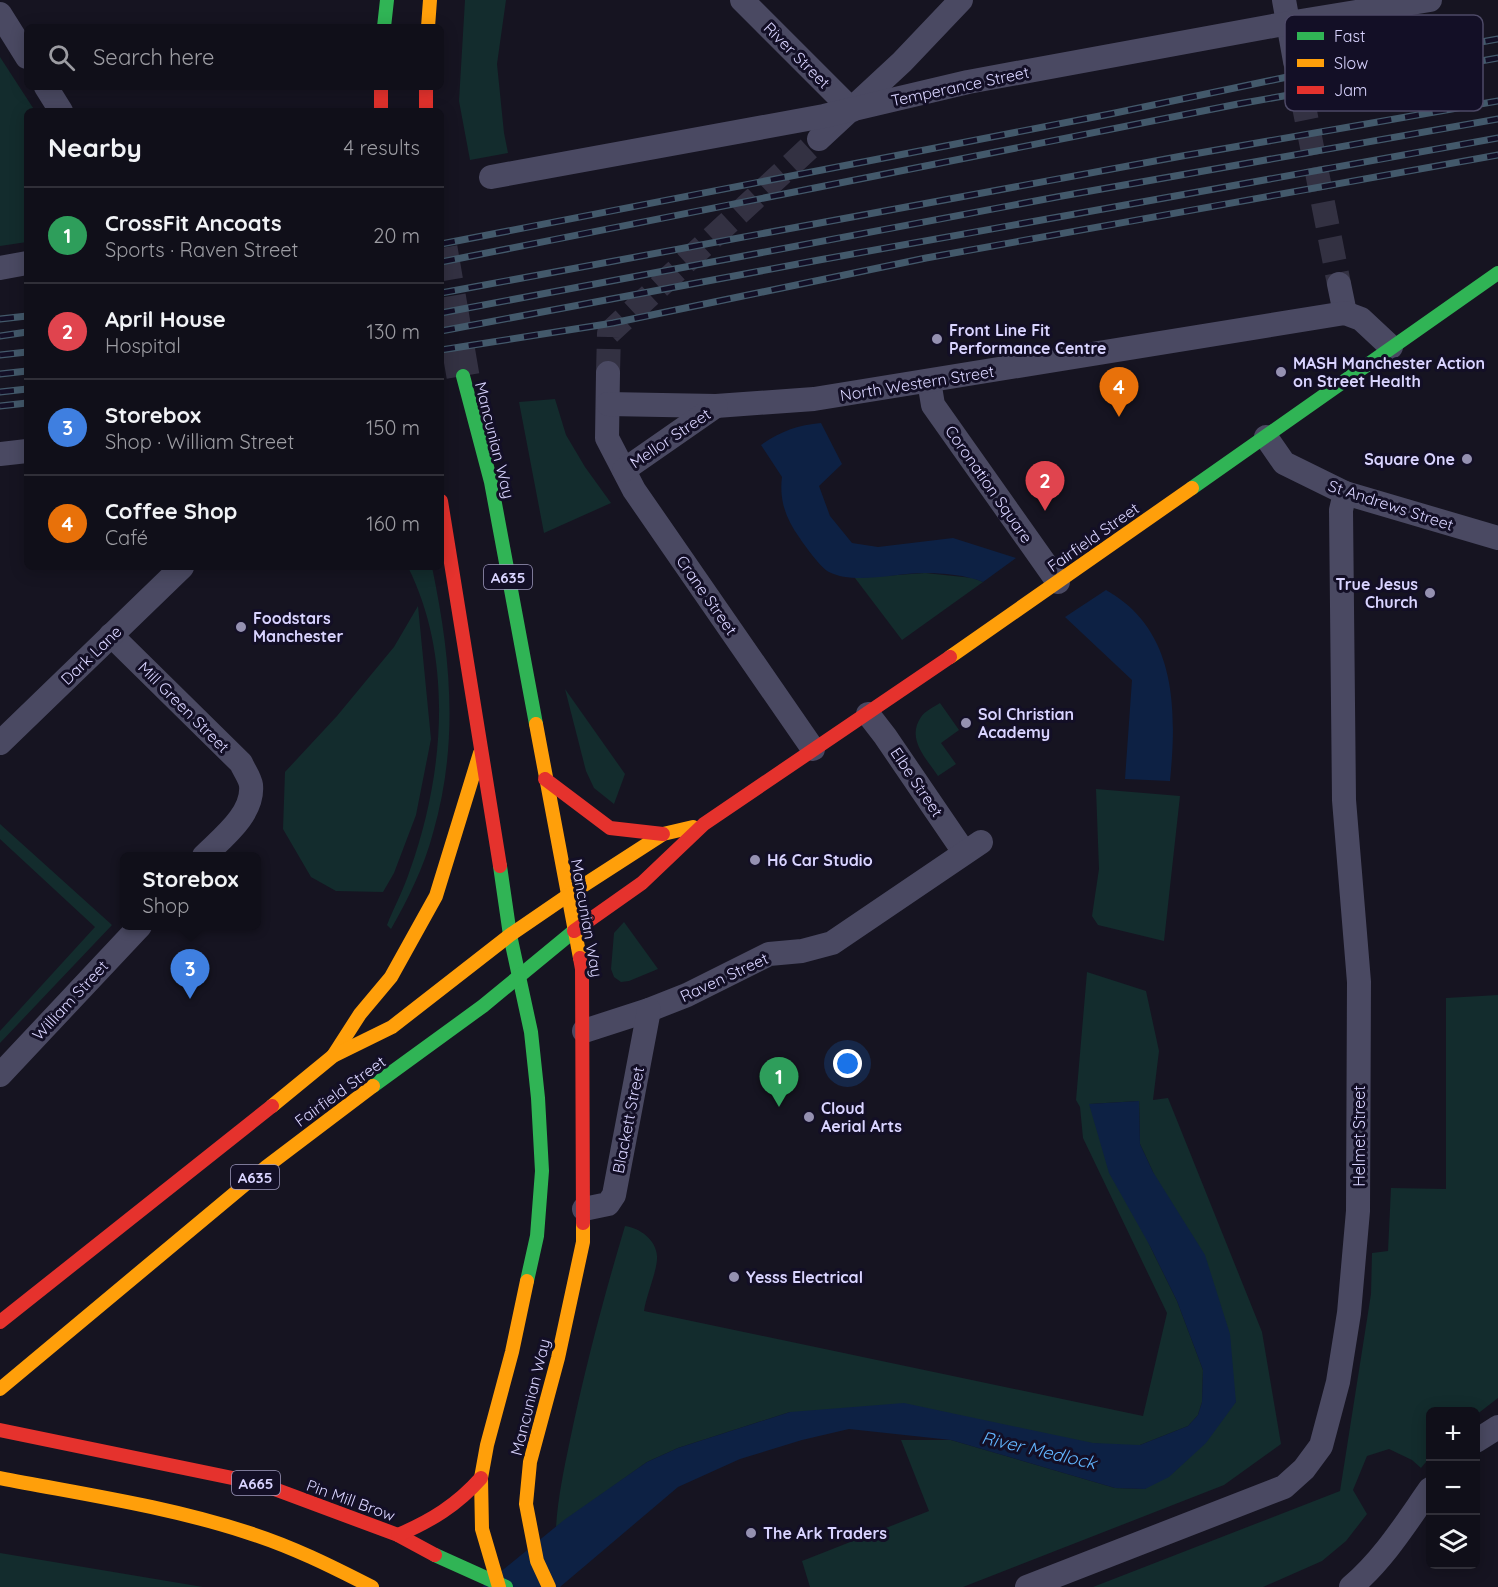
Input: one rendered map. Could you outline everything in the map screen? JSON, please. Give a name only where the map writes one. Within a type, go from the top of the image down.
[{"type":"main road","points":[[384,24],[387,0]]},
{"type":"main road","points":[[428,24],[430,0]]},
{"type":"main road","points":[[381,90],[381,108]]},
{"type":"main road","points":[[426,90],[426,108]]},
{"type":"main road","name":"Fairfield Street","points":[[0,1389],[219,1209],[266,1167],[455,1027],[574,931],[642,883],[704,824],[868,714],[1498,273]]},
{"type":"main road","name":"Mancunian Way","points":[[463,376],[491,482],[582,969],[583,1242],[558,1358],[530,1462],[526,1504],[537,1561],[549,1587]]},
{"type":"main road","name":"Mancunian Way","points":[[444,519],[482,747],[510,935],[520,976],[533,1054],[542,1171],[537,1236],[481,1478],[482,1529],[501,1585]]},
{"type":"main road","name":"Fairfield Street","points":[[333,1056],[360,1014],[391,977],[436,896],[468,786],[482,747]]},
{"type":"main road","points":[[545,779],[610,828],[663,834]]},
{"type":"main road","name":"Fairfield Street","points":[[0,1322],[216,1152],[333,1056],[392,1027],[510,935],[663,834],[704,824]]},
{"type":"main road","name":"Pin Mill Brow","points":[[0,1430],[261,1484],[398,1535],[444,1560],[501,1585]]},
{"type":"main road","points":[[0,1478],[199,1517],[310,1555],[372,1587]]},
{"type":"main road","points":[[398,1535],[433,1521],[449,1510],[481,1478]]},
{"type":"street","name":"River Street","points":[[742,0],[852,110]]},
{"type":"street","points":[[819,139],[902,62],[961,0]]},
{"type":"street","name":"Temperance Street","points":[[491,177],[852,110],[968,82],[1287,12],[1430,0]]},
{"type":"street","points":[[0,14],[24,52]]},
{"type":"street","points":[[48,90],[59,108]]},
{"type":"street","points":[[0,268],[24,264]]},
{"type":"street","points":[[1339,284],[1345,313],[1361,319],[1391,347]]},
{"type":"street","name":"North Western Street","points":[[608,404],[716,406],[814,399],[1345,313]]},
{"type":"street","points":[[608,373],[608,404]]},
{"type":"street","name":"Coronation Square","points":[[929,381],[933,405],[1058,582]]},
{"type":"street","name":"Crane Street","points":[[608,404],[607,438],[634,490],[813,749]]},
{"type":"street","name":"Mellor Street","points":[[624,470],[716,406]]},
{"type":"street","name":"St Andrews Street","points":[[1266,437],[1284,463],[1345,493],[1498,538]]},
{"type":"street","points":[[0,454],[24,451]]},
{"type":"street","name":"Helmet Street","points":[[1027,1587],[1284,1487],[1305,1469],[1322,1446],[1338,1382],[1349,1314],[1359,1211],[1359,982],[1344,800],[1341,510],[1345,493]]},
{"type":"street","name":"Dark Lane","points":[[0,743],[179,570]]},
{"type":"street","name":"Mill Green Street","points":[[111,636],[241,763],[251,784],[250,801],[238,821],[208,852]]},
{"type":"street","name":"Elbe Street","points":[[868,714],[972,847]]},
{"type":"street","name":"Raven Street","points":[[584,1031],[687,995],[769,954],[802,951],[832,943],[972,847]]},
{"type":"street","name":"William Street","points":[[0,1075],[136,930]]},
{"type":"street","name":"Blackett Street","points":[[584,1209],[608,1204],[614,1195],[649,1010]]},
{"type":"street","points":[[1480,1438],[1498,1427]]},
{"type":"street","points":[[1351,1587],[1385,1552],[1426,1496]]},
{"type":"green space","points":[[465,0],[506,0],[497,64],[508,153],[470,160],[459,101]]},
{"type":"green space","points":[[0,57],[33,108],[24,108],[24,242],[0,246]]},
{"type":"green space","points":[[555,399],[566,435],[585,467],[611,503],[544,533],[519,402]]},
{"type":"green space","points":[[409,570],[433,570],[439,601],[448,667],[449,733],[446,766],[441,799],[425,858],[391,929],[387,925],[405,884],[422,833],[436,757],[439,717],[438,678],[433,640],[423,603]]},
{"type":"green space","points":[[925,573],[973,578],[983,582],[902,640],[855,578]]},
{"type":"green space","points":[[418,606],[431,739],[416,815],[394,873],[383,892],[336,891],[311,877],[283,829],[285,772],[337,716],[394,647]]},
{"type":"green space","points":[[565,689],[625,774],[614,804],[594,788],[586,771]]},
{"type":"green space","points":[[940,703],[959,730],[941,743],[956,764],[938,776],[919,748],[916,733],[917,725],[923,715]]},
{"type":"green space","points":[[1096,789],[1180,796],[1164,941],[1098,925],[1092,916],[1099,869]]},
{"type":"green space","points":[[0,824],[112,925],[0,1043],[0,1031],[95,927],[0,839]]},
{"type":"green space","points":[[624,922],[658,969],[621,982],[614,977],[611,969],[614,933]]},
{"type":"green space","points":[[1087,972],[1146,991],[1159,1051],[1153,1100],[1168,1098],[1262,1332],[1281,1444],[1224,1485],[963,1587],[810,1587],[802,1561],[929,1511],[901,1440],[951,1440],[1115,1488],[1145,1489],[1236,1402],[1153,1172],[1140,1144],[1139,1101],[1090,1104],[1150,1246],[1177,1301],[1203,1370],[1202,1402],[1198,1415],[1188,1426],[1140,1445],[1111,1445],[790,1412],[678,1448],[647,1462],[556,1527],[563,1472],[582,1386],[625,1226],[636,1229],[646,1236],[656,1250],[656,1268],[644,1311],[1143,1416],[1167,1313],[1083,1138],[1080,1107],[1076,1100]]},
{"type":"green space","points":[[1498,995],[1498,1398],[1480,1412],[1480,1407],[1426,1407],[1426,1462],[1421,1468],[1412,1460],[1389,1449],[1367,1456],[1353,1490],[1367,1514],[1346,1541],[1322,1561],[1263,1587],[1093,1587],[1340,1491],[1371,1294],[1372,1253],[1388,1251],[1391,1188],[1446,1189],[1446,998]]},
{"type":"green space","points":[[0,1553],[203,1587],[0,1587]]},
{"type":"water","points":[[821,423],[842,464],[819,486],[830,516],[852,543],[878,547],[953,538],[1016,558],[983,582],[939,573],[850,578],[829,572],[813,556],[790,523],[784,509],[782,477],[761,445],[790,430]]},
{"type":"water","points":[[1106,590],[1129,607],[1147,627],[1159,649],[1172,699],[1170,781],[1125,779],[1132,680],[1065,617]]},
{"type":"water","name":"River Medlock","points":[[1139,1101],[1140,1144],[1153,1172],[1205,1255],[1230,1334],[1236,1402],[1206,1443],[1169,1477],[1145,1489],[1115,1488],[951,1440],[849,1429],[802,1440],[740,1459],[678,1487],[560,1587],[482,1587],[564,1520],[647,1462],[678,1448],[790,1412],[904,1403],[1093,1443],[1140,1445],[1188,1426],[1198,1415],[1202,1402],[1203,1370],[1177,1301],[1150,1246],[1109,1173],[1089,1104]]},
{"type":"tunnel","points":[[1305,111],[1339,284]]},
{"type":"tunnel","points":[[608,373],[609,333],[819,139]]},
{"type":"tunnel","points":[[444,265],[463,376]]},
{"type":"railway","points":[[1483,42],[1498,39]]},
{"type":"railway","points":[[1483,61],[1498,58]]},
{"type":"railway","points":[[444,243],[1115,113],[1285,77]]},
{"type":"railway","points":[[444,261],[1285,96]]},
{"type":"railway","points":[[1483,104],[1498,101]]},
{"type":"railway","points":[[444,292],[1182,156],[1441,111]]},
{"type":"railway","points":[[444,312],[1062,196],[1498,119]]},
{"type":"railway","points":[[444,330],[819,260],[1498,138]]},
{"type":"railway","points":[[444,350],[613,323],[926,258],[1498,155]]},
{"type":"railway","points":[[0,319],[24,316]]},
{"type":"railway","points":[[0,336],[24,332]]},
{"type":"railway","points":[[0,355],[24,352]]},
{"type":"railway","points":[[0,374],[24,371]]},
{"type":"railway","points":[[0,392],[24,389]]},
{"type":"railway","points":[[0,406],[24,403]]},
{"type":"traffic: fast","points":[[384,24],[387,0]]},
{"type":"traffic: fast","points":[[1192,488],[1498,273]]},
{"type":"traffic: fast","points":[[463,376],[491,482],[536,724]]},
{"type":"traffic: fast","points":[[500,866],[510,935],[531,1032],[538,1098],[542,1171],[537,1236],[527,1281]]},
{"type":"traffic: fast","points":[[373,1086],[483,1006],[574,931]]},
{"type":"traffic: fast","points":[[435,1555],[506,1587]]},
{"type":"traffic: slow","points":[[428,24],[430,0]]},
{"type":"traffic: slow","points":[[950,657],[1192,488]]},
{"type":"traffic: slow","points":[[536,724],[580,958]]},
{"type":"traffic: slow","points":[[333,1056],[360,1014],[391,977],[436,896],[480,753]]},
{"type":"traffic: slow","points":[[567,896],[663,834],[693,827]]},
{"type":"traffic: slow","points":[[272,1106],[333,1056],[392,1027],[510,935],[567,896]]},
{"type":"traffic: slow","points":[[0,1389],[266,1167],[373,1086]]},
{"type":"traffic: slow","points":[[549,1587],[537,1561],[526,1504],[530,1462],[558,1358],[583,1242],[583,1223]]},
{"type":"traffic: slow","points":[[499,1587],[482,1529],[481,1478],[527,1281]]},
{"type":"traffic: slow","points":[[0,1478],[124,1501],[216,1523],[295,1550],[372,1587]]},
{"type":"traffic: jam","points":[[381,90],[381,108]]},
{"type":"traffic: jam","points":[[426,90],[426,108]]},
{"type":"traffic: jam","points":[[444,520],[500,866]]},
{"type":"traffic: jam","points":[[574,931],[642,883],[704,824],[950,657]]},
{"type":"traffic: jam","points":[[545,779],[610,828],[663,834]]},
{"type":"traffic: jam","points":[[580,958],[582,969],[583,1223]]},
{"type":"traffic: jam","points":[[0,1322],[272,1106]]},
{"type":"traffic: jam","points":[[0,1430],[261,1484],[398,1535],[435,1555]]},
{"type":"traffic: jam","points":[[398,1535],[443,1511],[481,1478]]},
{"type":"place","name":"Front Line Fit Performance Centre","points":[[937,339]]},
{"type":"place","name":"MASH Manchester Action on Street Health","points":[[1281,372]]},
{"type":"place","name":"Coffee Shop","points":[[1119,417]]},
{"type":"place","name":"Square One","points":[[1467,459]]},
{"type":"place","name":"April House","points":[[1045,511]]},
{"type":"place","name":"True Jesus Church","points":[[1430,593]]},
{"type":"place","name":"Foodstars Manchester","points":[[241,627]]},
{"type":"place","name":"Sol Christian Academy","points":[[966,723]]},
{"type":"place","name":"H6 Car Studio","points":[[755,860]]},
{"type":"place","name":"Storebox","points":[[190,999]]},
{"type":"place","name":"CrossFit Ancoats","points":[[779,1107]]},
{"type":"place","name":"Cloud Aerial Arts","points":[[809,1117]]},
{"type":"place","name":"Yesss Electrical","points":[[734,1277]]},
{"type":"place","name":"The Ark Traders","points":[[751,1533]]}]
